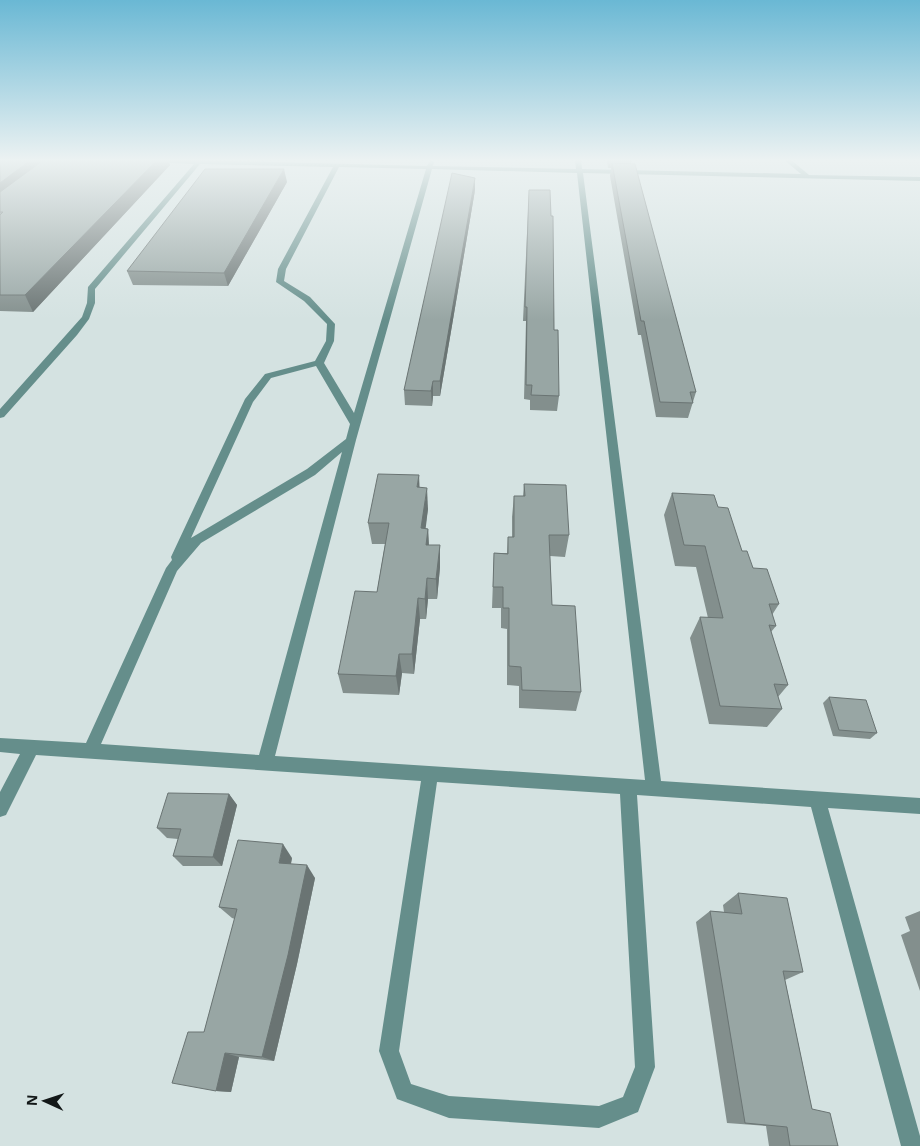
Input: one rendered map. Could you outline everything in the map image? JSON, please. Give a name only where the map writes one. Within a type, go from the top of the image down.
[{"type":"street","points":[[0,415],[74,333],[86,317],[91,303],[91,289],[156,212]]},
{"type":"street","points":[[90,752],[248,401],[268,376],[319,363],[330,341],[331,324],[308,299],[280,282],[282,268],[312,212]]},
{"type":"street","points":[[265,763],[351,440],[417,212]]},
{"type":"street","points":[[584,212],[654,789]]},
{"type":"street","points":[[319,363],[356,425]]},
{"type":"street","points":[[172,568],[197,540],[311,472],[351,440]]},
{"type":"street","points":[[0,745],[920,806]]},
{"type":"street","points":[[0,809],[32,747]]},
{"type":"street","points":[[430,774],[389,1051],[404,1092],[449,1107],[599,1117],[631,1105],[645,1067],[628,787]]},
{"type":"street","points":[[817,800],[912,1146]]},
{"type":"building","points":[[3,212],[106,212],[25,295],[0,295],[0,215]]},
{"type":"building","points":[[172,212],[259,212],[224,273],[127,271]]},
{"type":"building","points":[[443,212],[469,212],[440,381],[433,381],[431,391],[404,390]]},
{"type":"building","points":[[528,212],[551,212],[551,216],[553,216],[554,330],[558,330],[559,396],[531,395],[532,385],[526,385],[527,307],[525,307]]},
{"type":"building","points":[[621,212],[648,212],[696,392],[690,392],[693,403],[660,402],[644,321],[641,321]]},
{"type":"building","points":[[378,474],[419,475],[417,487],[427,488],[421,528],[428,529],[426,545],[440,545],[436,579],[427,578],[425,599],[418,598],[412,654],[399,654],[396,676],[338,674],[355,591],[377,592],[389,523],[368,523]]},
{"type":"building","points":[[524,484],[566,485],[569,535],[549,535],[552,605],[575,606],[581,692],[522,690],[521,667],[509,666],[509,608],[503,608],[503,587],[493,587],[494,553],[508,554],[508,537],[514,537],[514,496],[525,496]]},
{"type":"building","points":[[672,493],[714,495],[718,507],[728,508],[742,551],[747,551],[753,568],[767,569],[779,604],[769,604],[776,626],[769,625],[788,685],[774,684],[782,709],[720,706],[700,617],[723,618],[705,546],[684,545]]},
{"type":"building","points":[[829,697],[866,700],[877,733],[839,730]]},
{"type":"building","points":[[168,793],[229,794],[213,857],[173,856],[181,829],[157,828]]},
{"type":"building","points":[[238,840],[283,844],[279,863],[307,865],[288,955],[262,1057],[225,1053],[216,1091],[172,1083],[188,1032],[204,1032],[237,909],[219,907]]},
{"type":"building","points":[[738,893],[787,898],[803,972],[783,971],[812,1109],[830,1113],[838,1146],[790,1146],[787,1127],[745,1123],[710,911],[742,914]]}]
